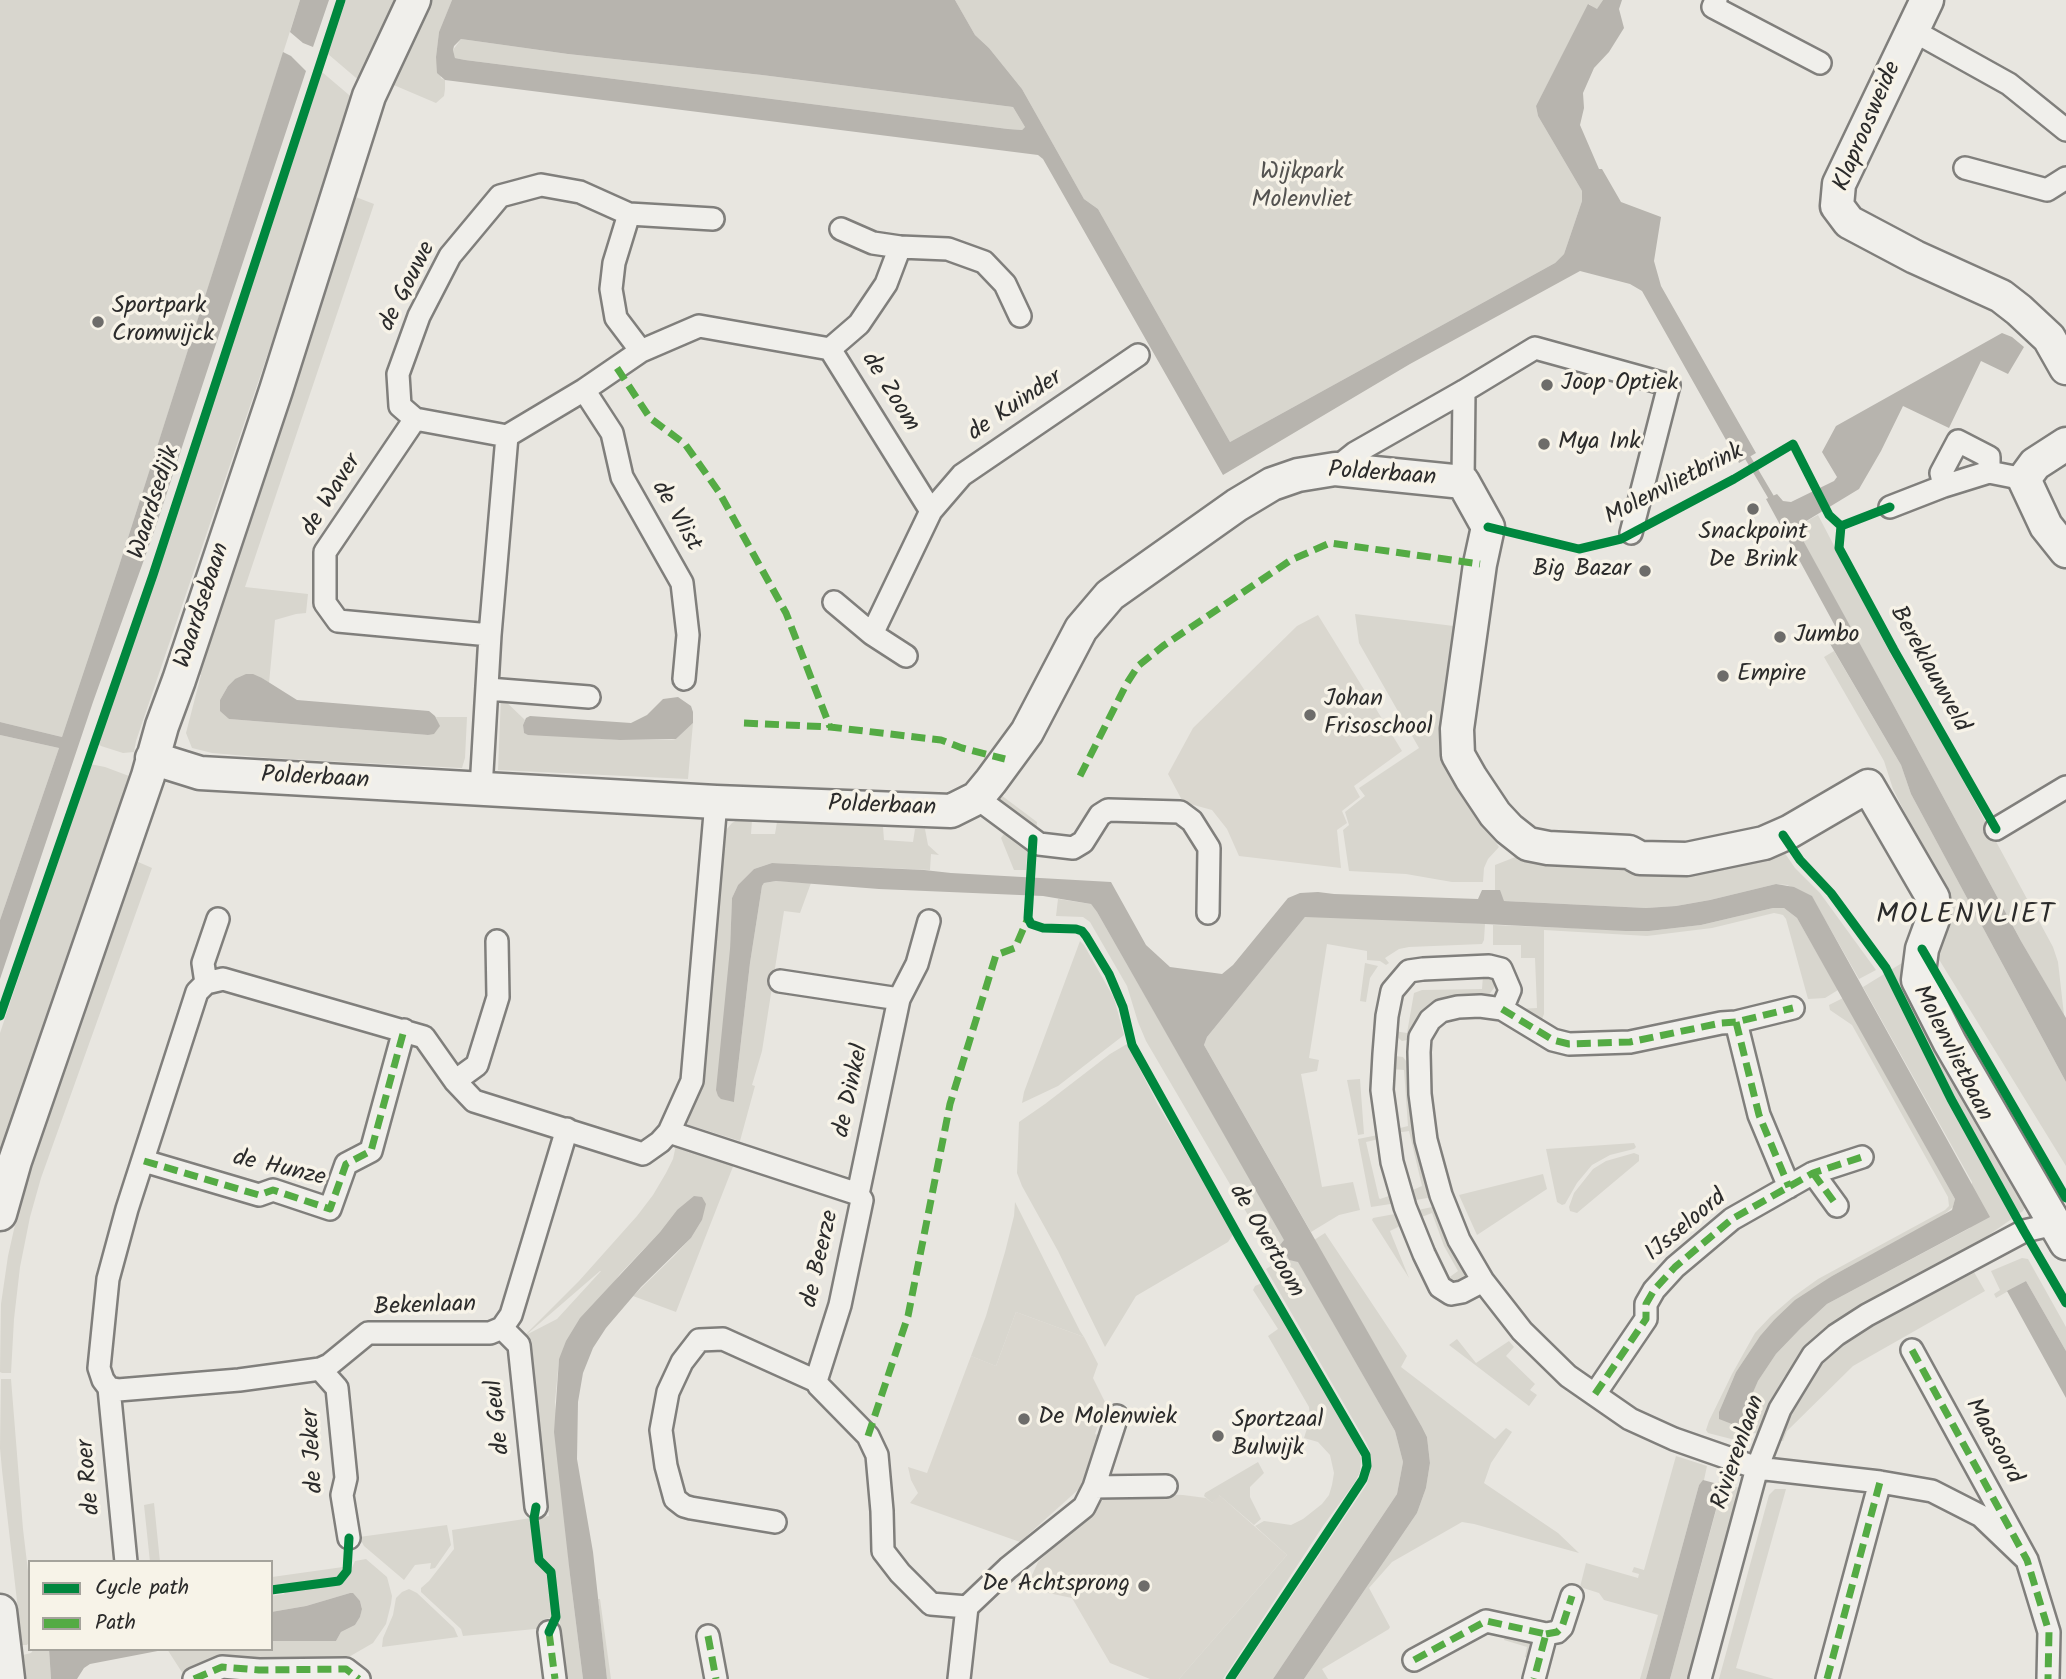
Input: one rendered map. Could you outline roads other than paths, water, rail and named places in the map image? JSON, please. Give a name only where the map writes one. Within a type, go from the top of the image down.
[{"type":"street","name":"Waardsebaan","points":[[0,1214],[15,1161],[148,776],[276,390],[369,96],[414,0]]},
{"type":"street","points":[[1716,0],[1713,7],[1820,63]]},
{"type":"street","name":"Klaproosweide","points":[[1927,0],[1839,184],[1837,206],[1849,222],[1915,257],[2001,296],[2049,338],[2066,368]]},
{"type":"street","points":[[1912,30],[2009,84],[2066,130]]},
{"type":"street","points":[[1965,168],[2047,190],[2066,178]]},
{"type":"street","name":"de Gouwe","points":[[415,419],[400,406],[398,374],[419,316],[450,256],[500,197],[541,185],[580,192],[629,214],[713,219]]},
{"type":"street","points":[[629,214],[614,263],[611,289],[615,318],[641,351]]},
{"type":"street","points":[[841,229],[873,243],[948,249],[984,262],[1005,284],[1020,316]]},
{"type":"street","points":[[830,349],[859,324],[886,284],[900,247]]},
{"type":"street","name":"de Zoom","points":[[507,436],[584,390],[641,351],[699,327],[830,349],[932,511]]},
{"type":"street","name":"Molenvlietbrink","points":[[1335,469],[1355,453],[1535,348],[1669,385],[1631,533]]},
{"type":"street","name":"de Kuinder","points":[[932,511],[962,475],[1138,355]]},
{"type":"street","name":"de Vlist","points":[[584,390],[612,432],[622,477],[682,583],[688,635],[684,679]]},
{"type":"street","points":[[1463,482],[1464,391]]},
{"type":"street","points":[[415,419],[507,436],[481,789]]},
{"type":"street","name":"de Waver","points":[[415,419],[325,552],[325,603],[338,621],[491,635]]},
{"type":"street","points":[[1944,486],[1941,473],[1958,441],[1989,457],[1989,472]]},
{"type":"street","points":[[2024,479],[2035,464],[2066,444]]},
{"type":"street","name":"Polderbaan","points":[[152,758],[200,773],[716,802],[951,811],[977,798],[1027,732],[1081,629],[1110,595],[1237,505],[1272,484],[1298,475],[1335,469],[1463,482]]},
{"type":"street","points":[[1890,508],[1944,486],[1989,472],[2024,479]]},
{"type":"street","points":[[2024,479],[2046,526],[2066,551]]},
{"type":"street","name":"Molenvlietbaan","points":[[1463,482],[1488,527],[1479,564],[1457,729],[1458,755],[1495,814],[1528,844],[1548,848],[1629,852],[1640,858],[1687,859],[1707,857],[1764,843],[1868,786],[1933,898],[1933,919],[1922,949],[1918,980],[1950,1043],[2061,1233]]},
{"type":"street","points":[[872,634],[932,511]]},
{"type":"street","points":[[834,602],[872,634],[906,656]]},
{"type":"street","points":[[488,689],[589,697]]},
{"type":"street","points":[[1996,829],[2066,787]]},
{"type":"street","points":[[977,798],[1039,844],[1073,848],[1083,842],[1100,815],[1108,810],[1180,812],[1192,821],[1209,848],[1208,913]]},
{"type":"street","points":[[109,1388],[99,1368],[108,1279],[127,1209],[197,992],[206,983],[223,979],[424,1037],[455,1081],[474,1101],[643,1154],[669,1132],[692,1081],[716,802]]},
{"type":"street","points":[[206,983],[203,963],[218,919]]},
{"type":"street","name":"de Dinkel","points":[[858,1194],[900,999],[917,964],[929,921]]},
{"type":"street","points":[[455,1081],[477,1065],[498,997],[497,941]]},
{"type":"street","points":[[1483,1281],[1462,1292],[1451,1294],[1440,1287],[1424,1254],[1405,1207],[1390,1152],[1382,1090],[1384,1054],[1392,991],[1409,971],[1489,966],[1502,969],[1510,990],[1502,1009]]},
{"type":"street","points":[[780,981],[900,999]]},
{"type":"street","points":[[1758,1468],[1674,1439],[1630,1419],[1568,1376],[1522,1331],[1483,1281],[1460,1240],[1441,1195],[1426,1140],[1420,1094],[1420,1037],[1430,1020],[1441,1011],[1458,1007],[1502,1009],[1553,1041],[1569,1044],[1630,1042],[1793,1008]]},
{"type":"street","points":[[1736,1022],[1759,1115],[1789,1187]]},
{"type":"street","name":"de Hunze","points":[[144,1161],[259,1195],[273,1190],[330,1209],[346,1164],[371,1151],[404,1030]]},
{"type":"street","points":[[1384,1054],[1419,1052]]},
{"type":"street","name":"Bekenlaan","points":[[109,1388],[118,1390],[239,1380],[320,1369],[329,1365],[368,1333],[490,1333],[502,1328],[511,1315],[567,1129]]},
{"type":"street","name":"de Beerze","points":[[669,1132],[858,1194],[862,1200],[840,1305],[816,1381]]},
{"type":"street","name":"IJsseloord","points":[[1595,1394],[1646,1320],[1646,1304],[1654,1290],[1675,1267],[1732,1219],[1813,1173],[1862,1157]]},
{"type":"street","points":[[1813,1173],[1837,1206]]},
{"type":"street","name":"Rivierenlaan","points":[[1700,1679],[1758,1468],[1780,1409],[1813,1355],[1836,1335],[1867,1315],[2024,1231],[2061,1233]]},
{"type":"street","name":"de Geul","points":[[502,1328],[519,1345],[536,1507]]},
{"type":"street","points":[[775,1522],[684,1506],[675,1499],[666,1466],[661,1430],[668,1392],[682,1362],[699,1340],[723,1339],[816,1381],[868,1436],[877,1455],[883,1551],[900,1573],[931,1604],[967,1607]]},
{"type":"street","name":"Maasoord","points":[[1912,1350],[2027,1559],[2049,1632],[2048,1679]]},
{"type":"street","name":"de Jeker","points":[[320,1369],[337,1388],[346,1478],[342,1495],[349,1538]]},
{"type":"street","name":"de Roer","points":[[109,1388],[126,1560]]},
{"type":"street","points":[[959,1679],[967,1607],[1008,1568],[1084,1507],[1094,1487],[1117,1416]]},
{"type":"street","name":"Maasoord","points":[[1758,1468],[1880,1482],[1932,1491],[1981,1516],[2027,1559]]},
{"type":"street","points":[[1827,1679],[1880,1482]]},
{"type":"street","points":[[1094,1487],[1166,1486]]},
{"type":"street","points":[[1414,1660],[1486,1621],[1546,1634],[1557,1632],[1563,1627],[1572,1596]]},
{"type":"street","points":[[0,1612],[8,1679]]},
{"type":"street","points":[[549,1632],[555,1679]]},
{"type":"street","points":[[1534,1679],[1546,1634]]},
{"type":"street","points":[[708,1636],[716,1679]]},
{"type":"street","points":[[194,1679],[222,1667],[259,1670],[346,1668],[359,1679]]},
{"type":"waterway","points":[[1748,458],[1771,497]]},
{"type":"place","name":"Sportpark Cromwijck","points":[[98,322]]},
{"type":"place","name":"Joop Optiek","points":[[1547,385]]},
{"type":"place","name":"Mya Ink","points":[[1544,444]]},
{"type":"place","name":"Snackpoint De Brink","points":[[1753,509]]},
{"type":"place","name":"Big Bazar","points":[[1645,571]]},
{"type":"place","name":"Jumbo","points":[[1780,637]]},
{"type":"place","name":"Empire","points":[[1723,676]]},
{"type":"place","name":"Johan Frisoschool","points":[[1310,715]]},
{"type":"place","name":"De Molenwiek","points":[[1024,1419]]},
{"type":"place","name":"Sportzaal Bulwijk","points":[[1218,1436]]},
{"type":"place","name":"De Achtsprong","points":[[1144,1586]]},
{"type":"district","name":"MOLENVLIET","points":[[1966,917]]},
{"type":"park label","name":"Wijkpark Molenvliet","points":[[1302,188]]}]
